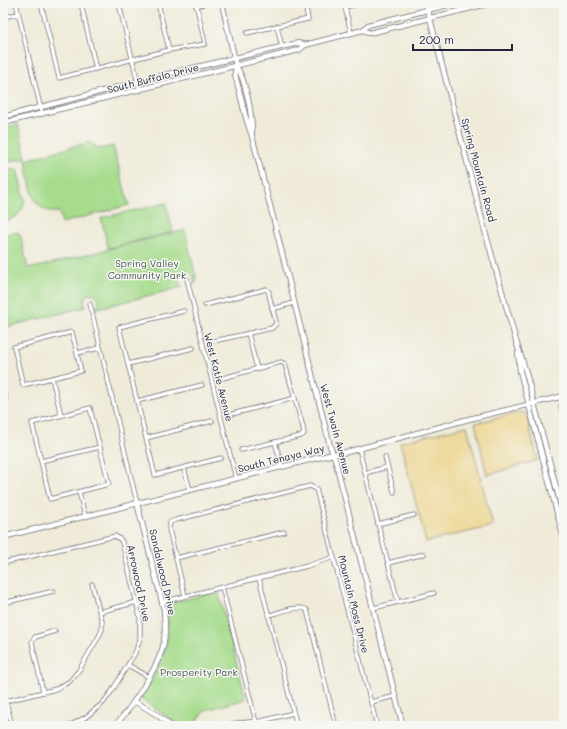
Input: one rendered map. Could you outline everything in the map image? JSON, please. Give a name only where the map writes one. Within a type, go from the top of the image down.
[{"type":"main road","name":"West Twain Avenue","points":[[222,3],[234,59],[236,66],[241,73],[252,117],[252,136],[403,726]]},
{"type":"main road","name":"Spring Mountain Road","points":[[426,3],[474,187],[564,516]]},
{"type":"main road","name":"South Buffalo Drive","points":[[3,117],[282,47],[298,44],[305,45],[363,30],[368,25],[455,3]]},
{"type":"main road","name":"South Buffalo Drive","points":[[363,30],[370,33],[491,3]]},
{"type":"main road","name":"South Buffalo Drive","points":[[3,124],[140,91],[299,50],[305,45]]},
{"type":"main road","name":"Spring Mountain Road","points":[[516,341],[520,371],[564,539]]},
{"type":"main road","name":"South Tenaya Way","points":[[3,537],[333,454],[359,449],[469,419],[564,396]]},
{"type":"main road","points":[[548,481],[555,495],[561,514],[564,516]]},
{"type":"main road","name":"Sandalwood Drive","points":[[114,726],[125,714],[149,677],[162,650],[164,637],[165,624],[162,602],[137,503]]},
{"type":"main road","points":[[558,517],[562,520],[564,526]]},
{"type":"main road","points":[[134,701],[156,714],[171,726]]},
{"type":"street","points":[[16,3],[42,114]]},
{"type":"street","points":[[41,3],[59,78],[169,50],[205,44],[196,4],[206,3]]},
{"type":"street","points":[[158,3],[169,50]]},
{"type":"street","points":[[247,33],[308,19],[305,3]]},
{"type":"street","points":[[350,33],[344,5],[363,3]]},
{"type":"street","points":[[119,4],[140,91]]},
{"type":"street","points":[[82,8],[96,69]]},
{"type":"street","points":[[3,17],[18,14]]},
{"type":"street","points":[[277,26],[282,47]]},
{"type":"street","name":"West Katie Avenue","points":[[187,279],[236,479]]},
{"type":"street","points":[[205,305],[264,289],[269,292],[276,324],[272,328],[214,341]]},
{"type":"street","points":[[272,309],[294,303]]},
{"type":"street","points":[[90,304],[137,503]]},
{"type":"street","points":[[184,310],[119,327],[155,475],[221,458]]},
{"type":"street","points":[[72,332],[77,353],[81,371],[23,385],[14,347],[72,332]]},
{"type":"street","points":[[248,333],[257,369]]},
{"type":"street","points":[[77,353],[100,348]]},
{"type":"street","points":[[128,364],[193,348]]},
{"type":"street","points":[[223,378],[281,362],[287,365],[304,432],[303,435],[241,450]]},
{"type":"street","points":[[52,378],[61,416]]},
{"type":"street","points":[[137,401],[202,385]]},
{"type":"street","points":[[3,389],[6,402],[3,403]]},
{"type":"street","points":[[232,414],[295,398]]},
{"type":"street","points":[[561,406],[564,419]]},
{"type":"street","points":[[90,408],[109,484],[50,499],[32,423],[61,416],[90,408]]},
{"type":"street","points":[[146,438],[212,421]]},
{"type":"street","points":[[275,442],[282,467]]},
{"type":"street","points":[[41,461],[100,447]]},
{"type":"street","points":[[359,449],[398,602]]},
{"type":"street","points":[[385,458],[394,492]]},
{"type":"street","points":[[365,473],[387,467]]},
{"type":"street","points":[[184,468],[190,490]]},
{"type":"street","name":"Mountain Moss Drive","points":[[176,558],[169,529],[170,522],[310,486],[313,487],[317,492],[377,726]]},
{"type":"street","points":[[79,492],[85,516]]},
{"type":"street","points":[[378,524],[414,515]]},
{"type":"street","points":[[185,596],[176,558],[284,532]]},
{"type":"street","name":"Arrowood Drive","points":[[3,563],[115,536],[122,542],[137,602],[141,624],[140,639],[128,665],[103,703],[86,717],[69,726]]},
{"type":"street","points":[[388,563],[424,554]]},
{"type":"street","points":[[162,602],[259,578],[334,557]]},
{"type":"street","points":[[259,578],[296,726]]},
{"type":"street","points":[[6,701],[61,687],[70,681],[80,670],[101,632],[102,621],[92,584]]},
{"type":"street","points":[[222,587],[256,722]]},
{"type":"street","points":[[3,603],[54,590]]},
{"type":"street","points":[[374,608],[434,593]]},
{"type":"street","points":[[99,612],[137,602]]},
{"type":"street","points":[[268,615],[298,608],[305,608],[307,610],[336,726]]},
{"type":"street","points":[[43,692],[32,645],[33,639],[35,637],[55,632]]},
{"type":"street","points":[[128,665],[149,677]]},
{"type":"street","points":[[3,690],[12,726]]},
{"type":"street","points":[[371,702],[396,696]]},
{"type":"street","points":[[225,726],[256,722],[293,713]]},
{"type":"green space","points":[[18,124],[26,158],[3,163],[3,128]]},
{"type":"green space","points":[[89,142],[100,149],[113,146],[129,205],[62,223],[59,212],[49,211],[42,208],[33,195],[26,160]]},
{"type":"green space","points":[[17,169],[25,200],[24,205],[18,215],[3,222],[3,170]]},
{"type":"green space","points":[[166,203],[173,232],[108,248],[101,218]]},
{"type":"green space","name":"Spring Valley Community Park","points":[[185,230],[197,281],[195,284],[193,285],[194,278],[189,272],[183,272],[180,274],[178,280],[183,287],[95,309],[98,306],[99,299],[95,294],[88,294],[84,299],[85,307],[3,328],[3,235],[18,232],[20,234],[28,268],[33,268]]},
{"type":"green space","name":"Prosperity Park","points":[[218,591],[246,699],[206,710],[192,726],[178,726],[176,723],[141,699],[163,654],[168,632],[167,604]]},
{"type":"sand","points":[[522,412],[526,414],[538,460],[487,475],[475,423]]},
{"type":"sand","points":[[467,426],[493,526],[426,542],[400,442]]}]
